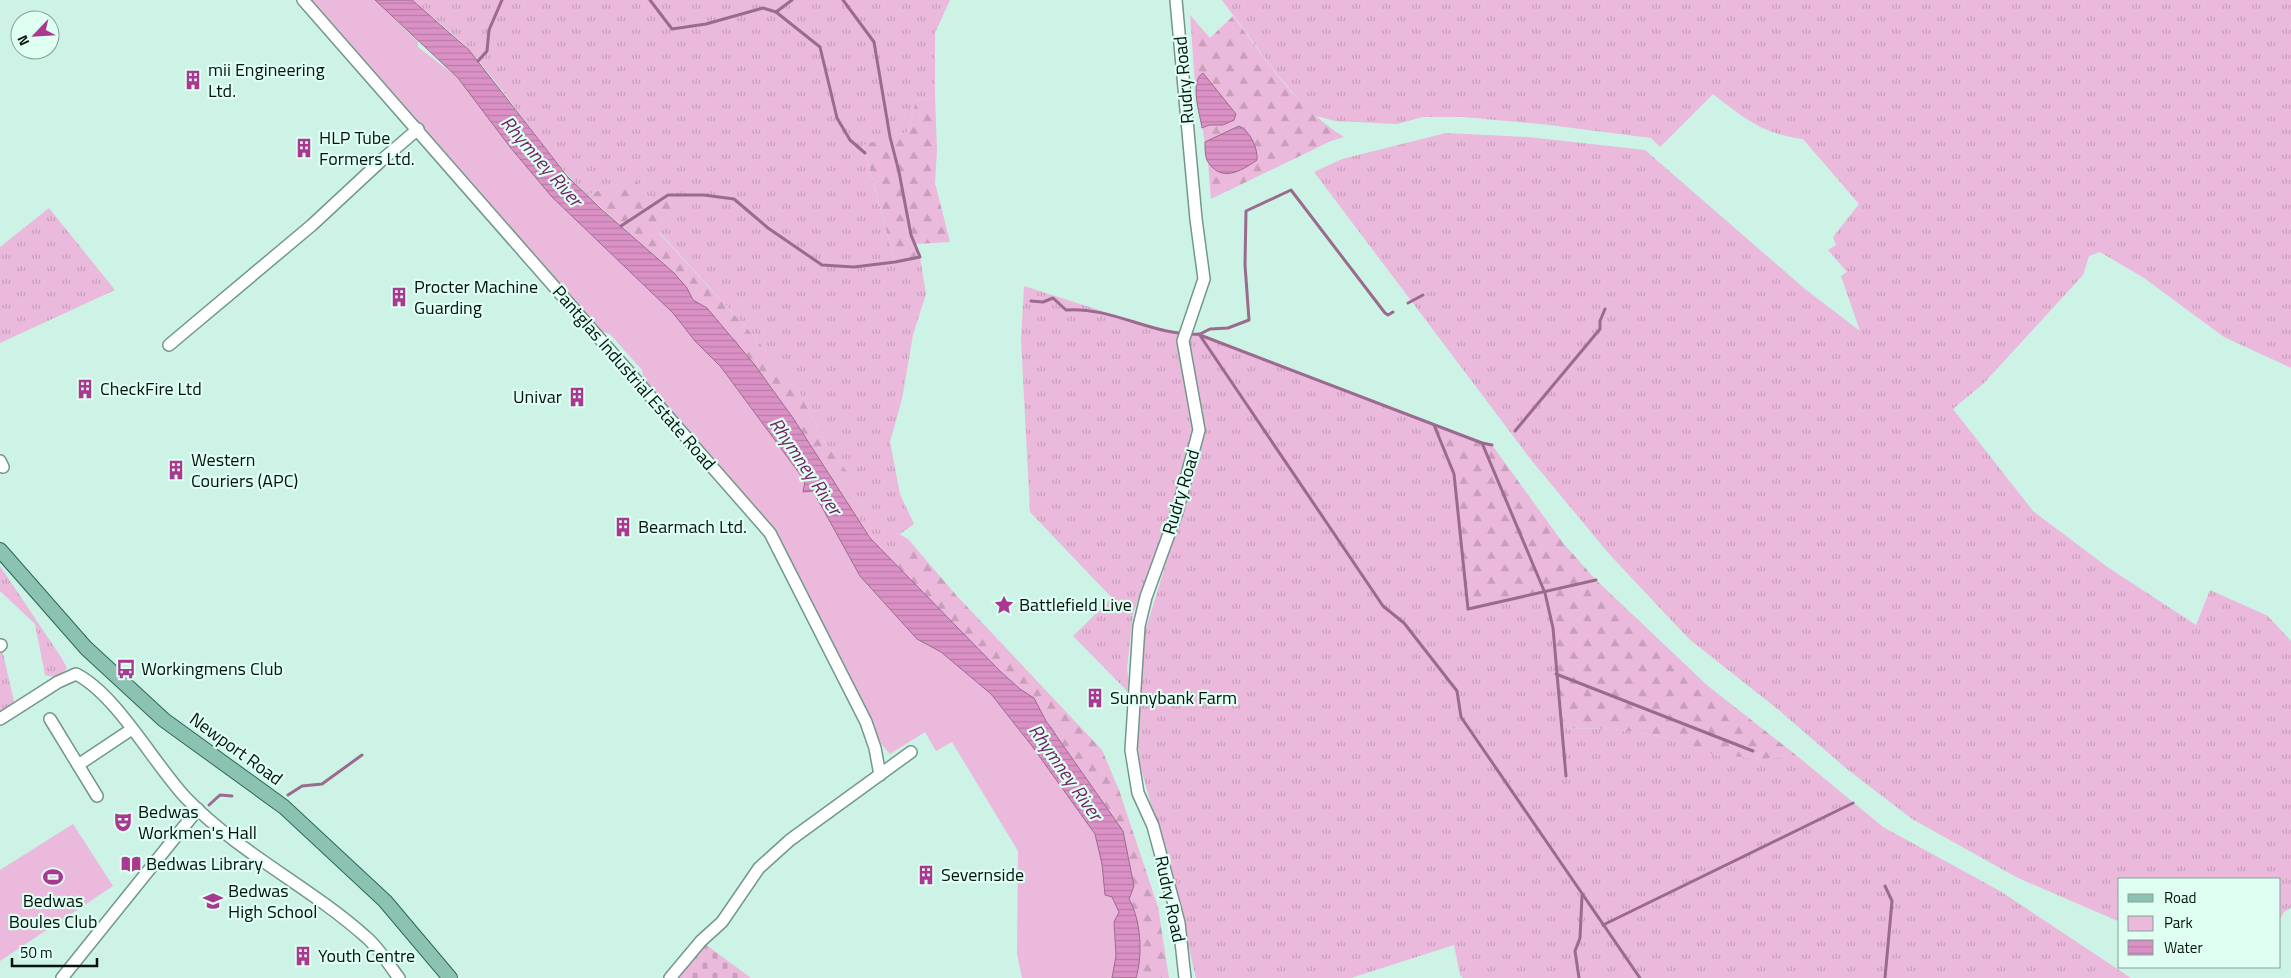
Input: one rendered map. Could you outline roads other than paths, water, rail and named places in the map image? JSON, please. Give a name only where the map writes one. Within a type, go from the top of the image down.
[{"type":"main road","name":"Newport Road","points":[[0,550],[86,648],[164,720],[284,807],[385,901],[450,978]]},
{"type":"street","name":"Pantglas Industrial Estate Road","points":[[303,0],[770,533],[866,722],[880,774]]},
{"type":"street","name":"Rudry Road","points":[[1176,0],[1196,219],[1204,279],[1183,341],[1199,430],[1178,512],[1146,597],[1139,626],[1131,750],[1138,793],[1154,826],[1179,923],[1185,978]]},
{"type":"street","points":[[169,345],[312,225],[418,129]]},
{"type":"street","points":[[0,719],[58,682],[76,674],[87,679],[132,729],[161,769],[198,809],[238,845],[301,888],[367,938],[399,978]]},
{"type":"street","points":[[50,720],[98,796]]},
{"type":"street","points":[[78,765],[132,729]]},
{"type":"street","points":[[670,978],[701,941],[722,922],[759,868],[790,840],[911,752]]},
{"type":"street","points":[[62,978],[198,809]]},
{"type":"water","name":"Rhymney River","points":[[375,0],[412,0],[469,50],[567,176],[600,208],[674,273],[687,288],[693,300],[707,308],[754,364],[793,418],[870,538],[1000,671],[1020,689],[1034,698],[1046,721],[1123,831],[1134,886],[1129,899],[1136,917],[1140,938],[1140,959],[1136,978],[1112,978],[1116,956],[1114,922],[1119,912],[1112,897],[1105,895],[1102,864],[1095,834],[1032,746],[991,694],[941,652],[917,639],[860,576],[813,491],[803,492],[805,481],[721,367],[695,341],[673,313],[552,197],[510,147],[458,78]]},
{"type":"water","points":[[1203,73],[1236,114],[1234,120],[1223,125],[1209,125],[1202,128],[1196,90],[1199,77]]},
{"type":"water","points":[[1239,126],[1247,132],[1252,140],[1257,160],[1245,168],[1232,173],[1219,172],[1207,160],[1205,142]]},
{"type":"waterway","points":[[478,61],[487,51],[489,30],[502,0]]},
{"type":"waterway","points":[[650,0],[672,29],[706,24],[763,8],[776,12],[792,0]]},
{"type":"waterway","points":[[621,226],[668,195],[704,195],[734,199],[768,228],[822,265],[854,267],[920,257],[911,235],[890,137],[874,42],[843,0]]},
{"type":"waterway","points":[[776,12],[820,47],[837,118],[850,140],[865,153]]},
{"type":"waterway","points":[[1200,334],[1210,329],[1228,328],[1249,320],[1245,265],[1246,211],[1291,190],[1385,313],[1388,315],[1393,312]]},
{"type":"waterway","points":[[1408,303],[1423,295]]},
{"type":"waterway","points":[[1031,301],[1043,302],[1053,298],[1066,310],[1100,312],[1166,331],[1182,334],[1199,334],[1383,606],[1404,623],[1457,691],[1461,717],[1640,978]]},
{"type":"waterway","points":[[1515,431],[1600,329],[1600,321],[1605,309]]},
{"type":"waterway","points":[[1200,335],[1482,443],[1545,593],[1553,628],[1566,776]]},
{"type":"waterway","points":[[1434,425],[1454,474],[1468,609],[1596,580]]},
{"type":"waterway","points":[[1482,443],[1492,445]]},
{"type":"waterway","points":[[1556,674],[1753,751]]},
{"type":"waterway","points":[[288,795],[302,786],[322,784],[362,755]]},
{"type":"waterway","points":[[209,805],[220,795],[232,796]]},
{"type":"waterway","points":[[1603,925],[1853,803]]},
{"type":"waterway","points":[[1885,886],[1892,901],[1885,978]]},
{"type":"waterway","points":[[1579,978],[1575,951],[1580,938],[1582,896]]},
{"type":"place","name":"mii Engineering Ltd.","points":[[193,80]]},
{"type":"place","name":"HLP Tube Formers Ltd.","points":[[304,148]]},
{"type":"place","name":"Procter Machine Guarding","points":[[399,297]]},
{"type":"place","name":"CheckFire Ltd","points":[[85,389]]},
{"type":"place","name":"Univar","points":[[577,397]]},
{"type":"place","name":"Western Couriers (APC)","points":[[176,470]]},
{"type":"place","name":"Bearmach Ltd.","points":[[623,527]]},
{"type":"place","name":"Battlefield Live","points":[[1004,605]]},
{"type":"place","name":"Workingmens Club","points":[[126,669]]},
{"type":"place","name":"Sunnybank Farm","points":[[1095,698]]},
{"type":"place","name":"Bedwas Workmen's Hall","points":[[123,822]]},
{"type":"place","name":"Bedwas Library","points":[[131,864]]},
{"type":"place","name":"Severnside","points":[[926,875]]},
{"type":"place","name":"Bedwas Boules Club","points":[[53,877]]},
{"type":"place","name":"Bedwas High School","points":[[213,901]]},
{"type":"place","name":"Youth Centre","points":[[303,956]]}]
